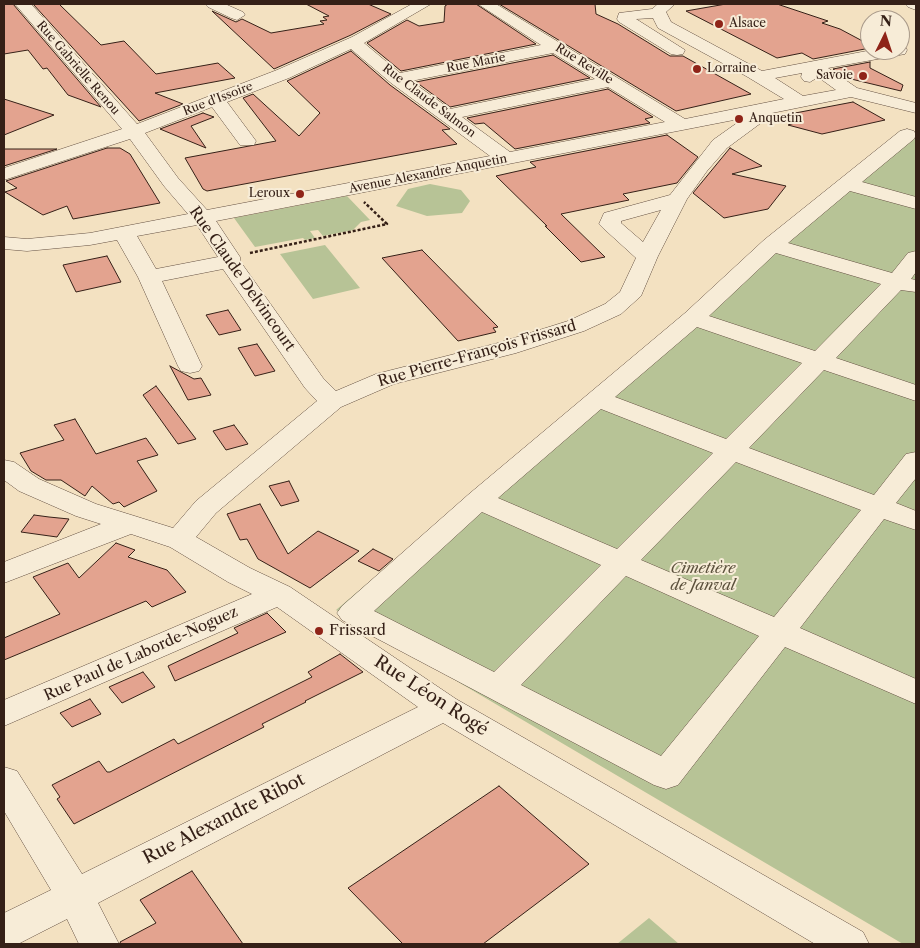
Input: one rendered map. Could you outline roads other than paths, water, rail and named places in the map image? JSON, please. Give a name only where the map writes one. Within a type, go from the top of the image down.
[{"type":"street","name":"Rue Gabrielle Renou","points":[[23,4],[133,131]]},
{"type":"street","points":[[213,4],[237,15]]},
{"type":"street","name":"Rue d'Issoire","points":[[4,174],[133,131],[283,74],[353,43],[424,4]]},
{"type":"street","name":"Rue Reville","points":[[486,4],[682,125]]},
{"type":"street","points":[[687,56],[625,19],[625,16],[663,8],[664,25],[760,76],[801,102],[814,66]]},
{"type":"street","name":"Rue Claude Salmon","points":[[353,43],[507,159]]},
{"type":"street","name":"Rue Marie","points":[[397,78],[556,47]]},
{"type":"street","points":[[760,76],[860,57]]},
{"type":"street","points":[[814,66],[851,92],[916,108]]},
{"type":"street","points":[[447,115],[611,81]]},
{"type":"street","name":"Avenue Alexandre Anquetin","points":[[4,243],[58,243],[124,233],[851,92]]},
{"type":"street","points":[[216,100],[247,141]]},
{"type":"street","name":"Rue Pierre-François Frissard","points":[[180,540],[191,523],[206,507],[332,402],[385,379],[507,348],[576,326],[613,309],[630,296],[642,272],[647,256],[677,199],[700,167],[732,134],[776,106]]},
{"type":"street","points":[[709,120],[732,134]]},
{"type":"street","name":"Rue Claude Delvincourt","points":[[133,131],[171,182],[203,218],[314,383],[332,402]]},
{"type":"street","points":[[907,135],[772,246],[693,318],[479,500],[353,612],[666,775],[916,460]]},
{"type":"street","points":[[847,184],[916,204]]},
{"type":"street","points":[[647,256],[617,232],[610,224],[611,217],[677,199]]},
{"type":"street","points":[[124,233],[149,277],[190,366]]},
{"type":"street","points":[[772,246],[907,284]]},
{"type":"street","points":[[498,688],[820,360],[907,284],[916,258]]},
{"type":"street","points":[[149,277],[229,259]]},
{"type":"street","points":[[693,318],[916,393]]},
{"type":"street","points":[[597,399],[916,521]]},
{"type":"street","name":"Rue Léon Rogé","points":[[4,468],[29,485],[127,525],[180,540],[240,575],[279,594],[444,708],[849,944]]},
{"type":"street","points":[[479,500],[916,692]]},
{"type":"street","points":[[4,573],[127,525]]},
{"type":"street","name":"Rue Paul de Laborde-Noguez","points":[[4,714],[279,594]]},
{"type":"street","name":"Rue Alexandre Ribot","points":[[4,932],[444,708]]},
{"type":"street","points":[[4,781],[74,895],[99,944]]},
{"type":"place","name":"Alsace","points":[[719,24]]},
{"type":"place","name":"Lorraine","points":[[697,69]]},
{"type":"place","name":"Savoie","points":[[863,76]]},
{"type":"place","name":"Anquetin","points":[[739,119]]},
{"type":"place","name":"Leroux","points":[[300,194]]},
{"type":"place","name":"Frissard","points":[[319,631]]},
{"type":"park label","name":"Cimetière de Janval","points":[[703,578]]}]
